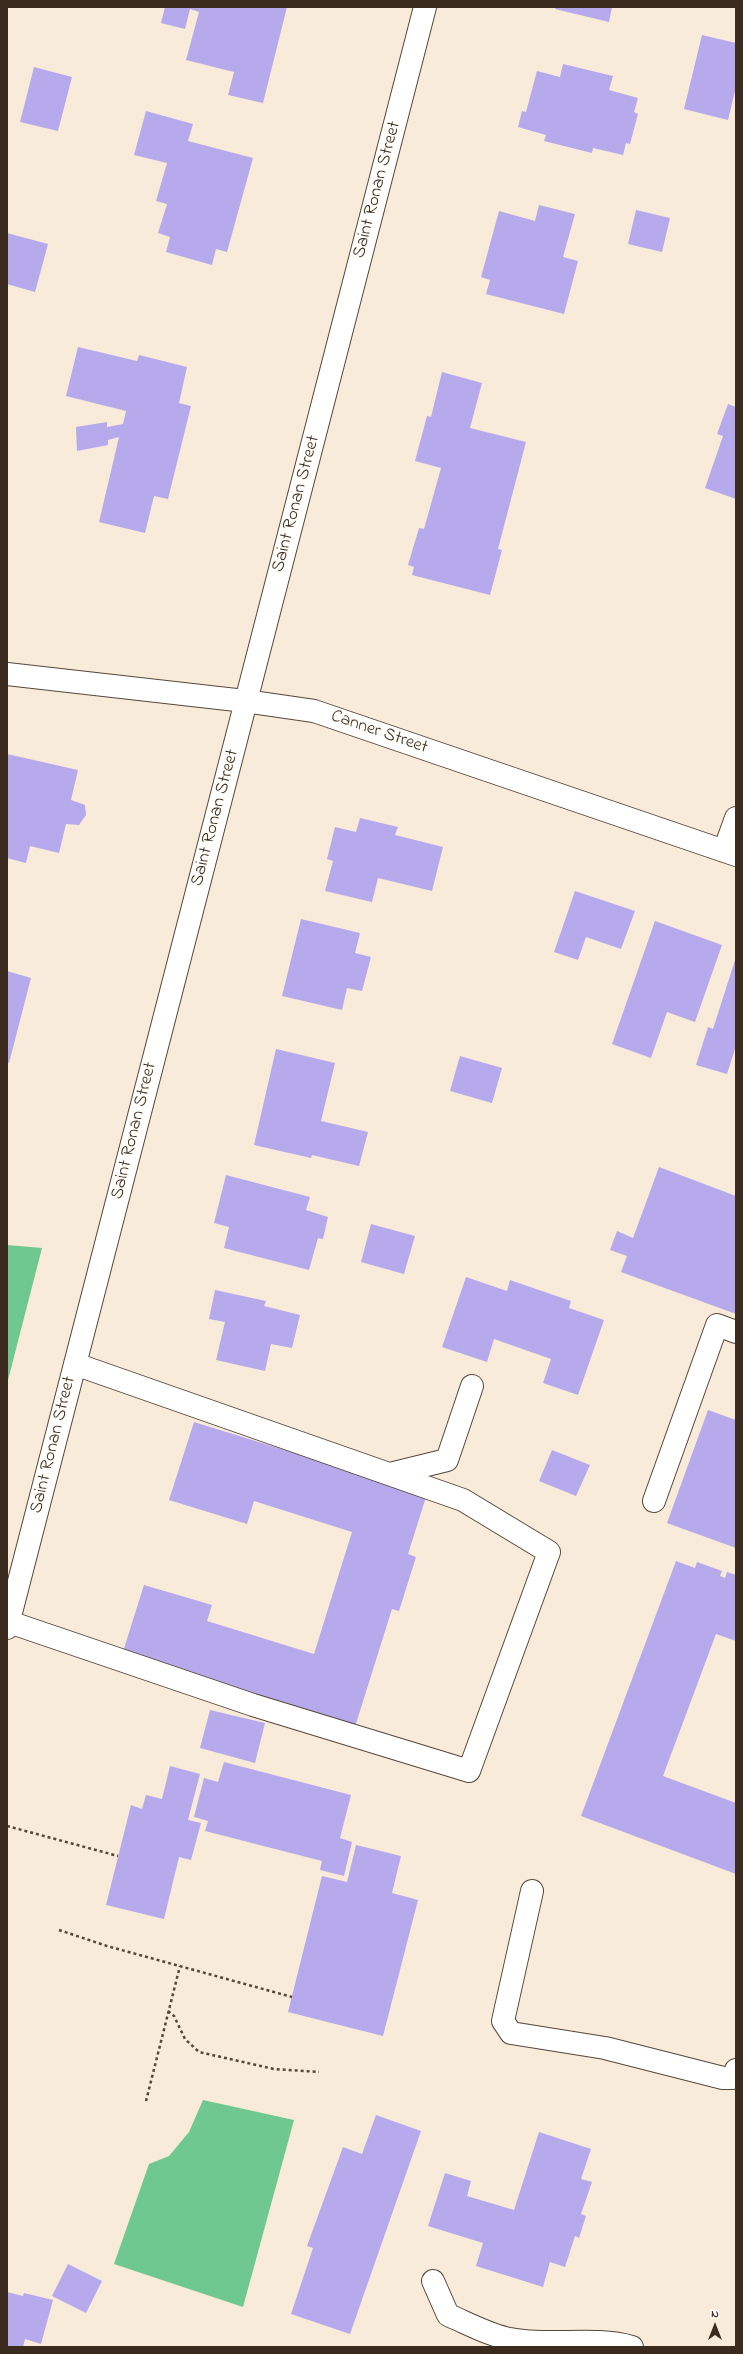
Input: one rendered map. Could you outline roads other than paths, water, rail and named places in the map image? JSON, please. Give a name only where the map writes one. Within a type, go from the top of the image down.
[{"type":"street","name":"Saint Ronan Street","points":[[8,1625],[425,7]]},
{"type":"street","name":"Canner Street","points":[[7,674],[246,701],[314,711],[730,853]]},
{"type":"street","points":[[730,853],[736,818]]},
{"type":"street","points":[[654,1501],[717,1325],[736,1332]]},
{"type":"street","points":[[8,1625],[253,1705],[469,1771],[549,1552],[463,1500],[75,1364]]},
{"type":"street","points":[[390,1474],[447,1460],[472,1386]]},
{"type":"street","points":[[532,1891],[503,2021],[511,2033],[605,2048],[723,2078],[733,2078],[736,2070]]},
{"type":"street","points":[[433,2281],[448,2315],[510,2339],[553,2343],[619,2343],[632,2347]]}]
